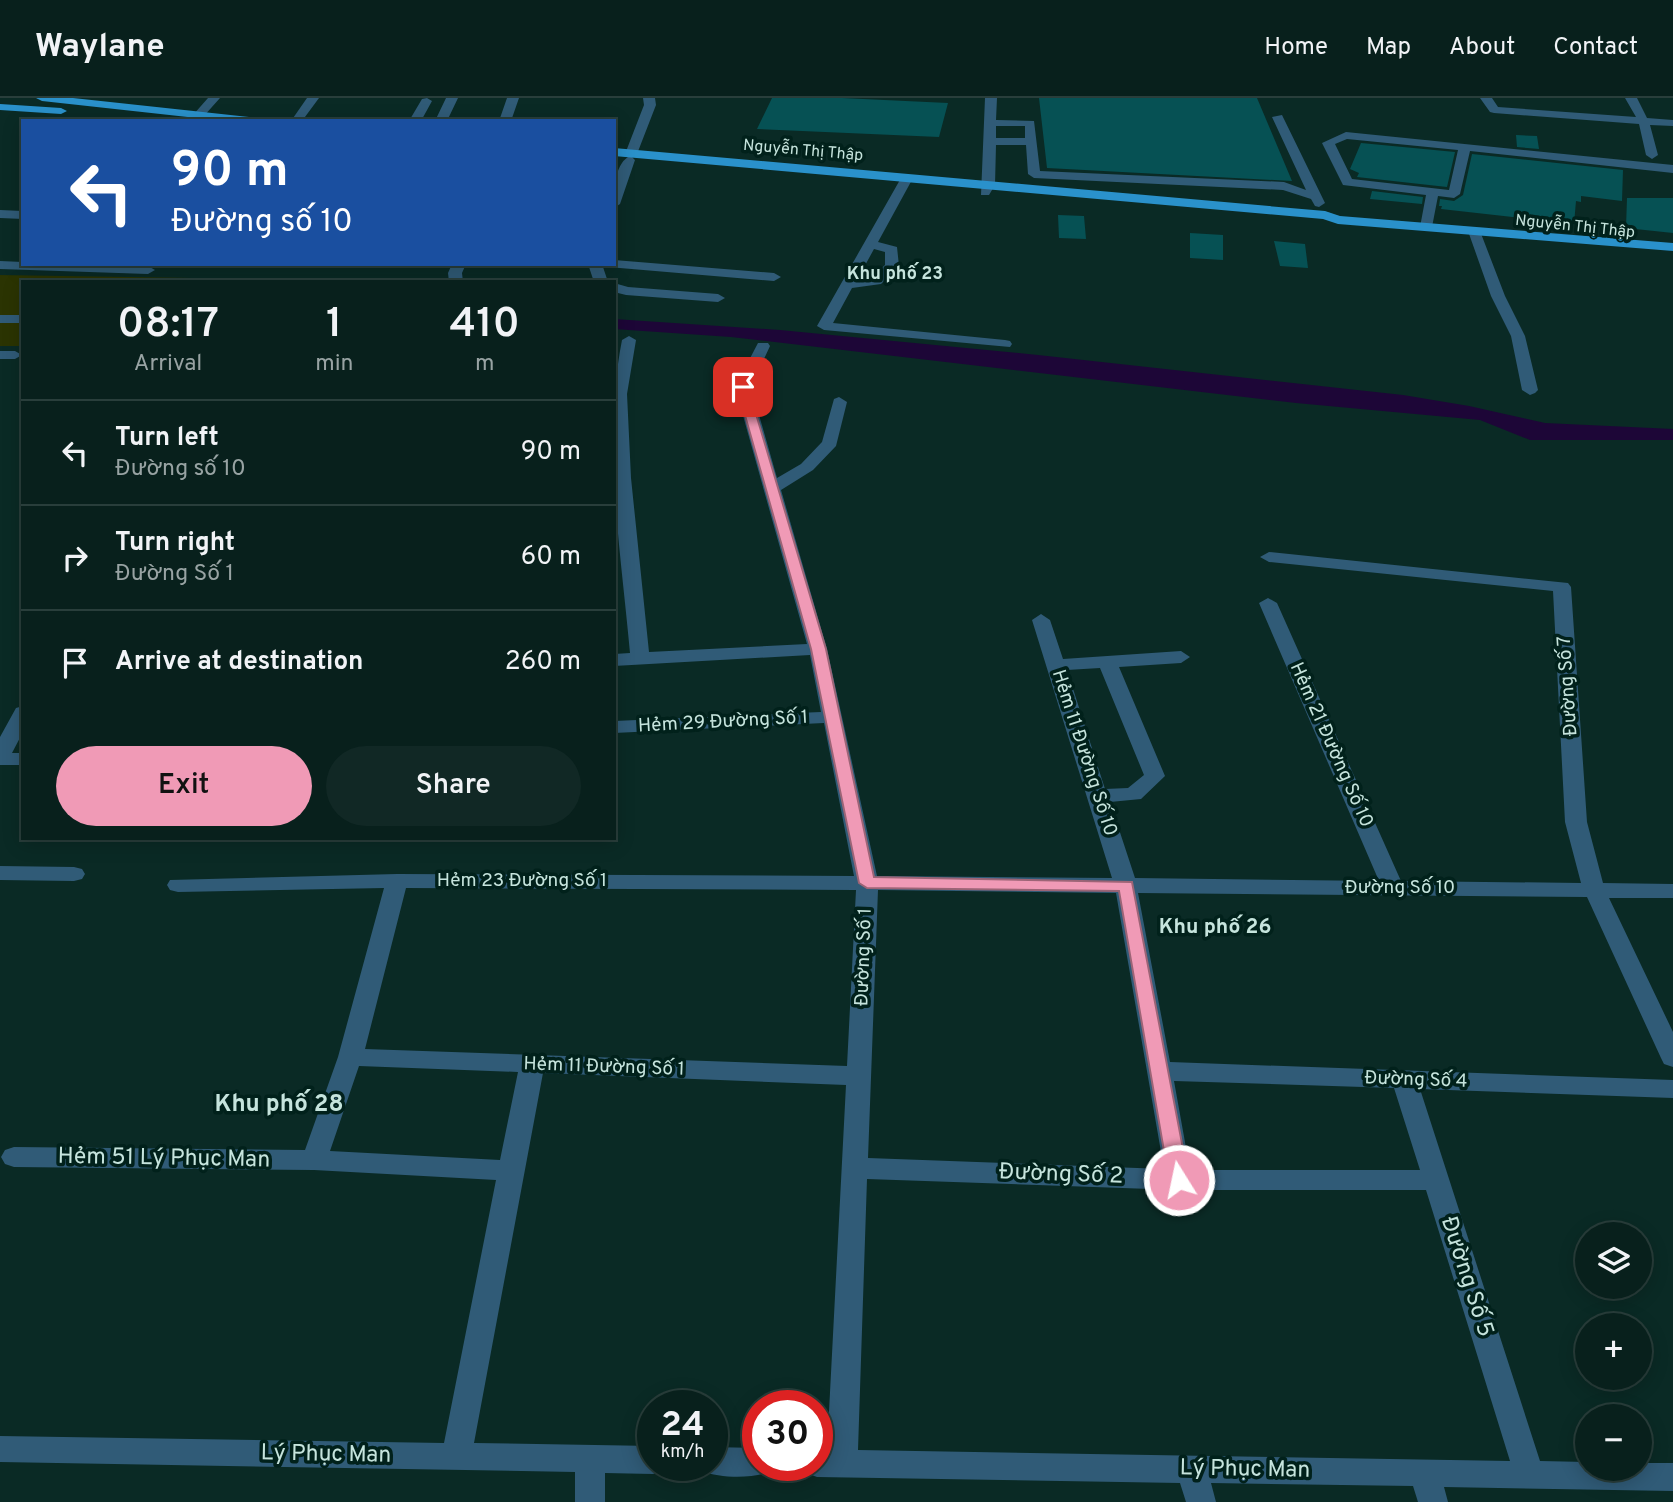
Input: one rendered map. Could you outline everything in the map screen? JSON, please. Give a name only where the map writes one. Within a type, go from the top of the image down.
[{"type":"main road","points":[[42,98],[238,119]]},
{"type":"main road","points":[[95,98],[128,106]]},
{"type":"main road","points":[[0,107],[155,119]]},
{"type":"main road","points":[[0,114],[30,108]]},
{"type":"main road","points":[[143,118],[155,110]]},
{"type":"main road","name":"Nguyễn Thị Thập","points":[[616,153],[630,157]]},
{"type":"main road","name":"Nguyễn Thị Thập","points":[[616,159],[630,157],[987,188],[1324,222],[1332,218]]},
{"type":"main road","name":"Nguyễn Thị Thập","points":[[987,188],[1111,196],[1426,227],[1673,247]]},
{"type":"main road","name":"Nguyễn Thị Thập","points":[[1474,231],[1502,238],[1673,255]]},
{"type":"street","points":[[199,115],[214,98]]},
{"type":"street","points":[[297,119],[313,98]]},
{"type":"street","points":[[442,119],[452,98]]},
{"type":"street","points":[[506,119],[513,98]]},
{"type":"street","points":[[616,198],[650,105],[649,98]]},
{"type":"street","points":[[987,188],[991,98]]},
{"type":"street","points":[[1486,98],[1493,110],[1673,123]]},
{"type":"street","points":[[1631,98],[1644,122],[1653,155]]},
{"type":"street","points":[[416,119],[426,101]]},
{"type":"street","points":[[1278,117],[1316,197],[1332,218]]},
{"type":"street","points":[[990,123],[1030,123],[1034,174],[1112,180],[1284,186],[1316,197]]},
{"type":"street","points":[[1465,147],[1454,194],[1347,182],[1328,143],[1346,135],[1465,147],[1673,169]]},
{"type":"street","points":[[990,141],[1032,142]]},
{"type":"street","points":[[1111,196],[1112,180]]},
{"type":"street","points":[[905,181],[824,327],[1005,344]]},
{"type":"street","points":[[1426,227],[1433,191]]},
{"type":"street","points":[[0,214],[21,215]]},
{"type":"street","points":[[1474,231],[1498,296],[1518,337],[1530,390]]},
{"type":"street","points":[[847,285],[876,281],[892,266],[892,250],[869,244]]},
{"type":"street","points":[[616,264],[774,277]]},
{"type":"street","points":[[0,265],[21,266]]},
{"type":"street","points":[[30,266],[148,270]]},
{"type":"street","points":[[616,288],[626,291],[718,298]]},
{"type":"street","points":[[0,318],[21,319]]},
{"type":"street","points":[[629,340],[620,394],[623,582],[640,659]]},
{"type":"street","name":"Đường Số 1","points":[[763,346],[743,387],[818,649],[867,883],[855,1168],[833,1428]]},
{"type":"street","points":[[772,488],[807,467],[830,443],[839,402]]},
{"type":"street","name":"Đường Số 7","points":[[1269,557],[1562,587],[1576,822],[1594,889],[1673,1058]]},
{"type":"street","name":"Hẻm 21 Đường Số 10","points":[[1268,603],[1393,888]]},
{"type":"street","name":"Hẻm 11 Đường Số 10","points":[[1041,620],[1126,886],[1179,1180]]},
{"type":"street","points":[[616,660],[818,649]]},
{"type":"street","points":[[1055,665],[1181,657]]},
{"type":"street","points":[[1099,796],[1134,794],[1155,776],[1107,662]]},
{"type":"street","points":[[21,716],[0,758],[21,758]]},
{"type":"street","name":"Hẻm 29 Đường Số 1","points":[[616,727],[832,716]]},
{"type":"street","points":[[0,873],[74,874]]},
{"type":"street","points":[[314,1160],[350,1057],[397,881]]},
{"type":"street","name":"Hẻm 23 Đường Số 1","points":[[178,885],[397,881],[867,883]]},
{"type":"street","points":[[867,883],[1126,886]]},
{"type":"street","name":"Đường Số 10","points":[[1126,886],[1673,891]]},
{"type":"street","name":"Hẻm 11 Đường Số 1","points":[[350,1057],[859,1076]]},
{"type":"street","points":[[456,1457],[531,1064]]},
{"type":"street","name":"Đường Số 4","points":[[1159,1071],[1673,1089]]},
{"type":"street","name":"Đường Số 5","points":[[1404,1079],[1529,1474]]},
{"type":"street","name":"Hẻm 51 Lý Phục Man","points":[[14,1157],[314,1160],[512,1171]]},
{"type":"street","name":"Đường Số 2","points":[[855,1168],[1179,1180],[1435,1180]]},
{"type":"street","name":"Lý Phục Man","points":[[0,1449],[637,1460]]},
{"type":"street","points":[[590,1459],[590,1502]]},
{"type":"street","name":"Lý Phục Man","points":[[833,1463],[1673,1476]]},
{"type":"street","points":[[1191,1469],[1201,1502]]},
{"type":"street","points":[[1424,1473],[1433,1502]]},
{"type":"green space","points":[[0,275],[261,279],[21,280],[21,346],[0,346]]},
{"type":"shaded area","points":[[616,319],[780,330],[1403,395],[1545,423],[1673,429],[1673,440],[1530,440],[1480,420],[1296,403],[731,337],[616,329]]},
{"type":"building","points":[[772,98],[948,103],[939,137],[757,129]]},
{"type":"building","points":[[1039,98],[1257,98],[1292,181],[1047,168]]},
{"type":"building","points":[[1516,135],[1537,136],[1539,149],[1517,147]]},
{"type":"building","points":[[1361,143],[1455,152],[1447,187],[1357,177],[1359,173],[1350,169]]},
{"type":"building","points":[[1472,154],[1623,170],[1622,201],[1581,196],[1581,202],[1576,201],[1574,224],[1441,209],[1440,199],[1454,201],[1463,195]]},
{"type":"building","points":[[1372,191],[1423,197],[1422,204],[1370,199]]},
{"type":"building","points":[[1627,198],[1673,198],[1673,233],[1626,228]]},
{"type":"building","points":[[1058,215],[1084,216],[1086,239],[1059,238]]},
{"type":"building","points":[[1190,233],[1223,235],[1223,260],[1190,258]]},
{"type":"building","points":[[1274,241],[1305,244],[1308,268],[1280,266]]},
{"type":"district","name":"Khu phố 23","points":[[895,274]]},
{"type":"district","name":"Khu phố 26","points":[[1215,927]]},
{"type":"district","name":"Khu phố 28","points":[[279,1105]]},
{"type":"route","points":[[743,387],[818,649],[867,883],[1126,886],[1179,1180]]}]
